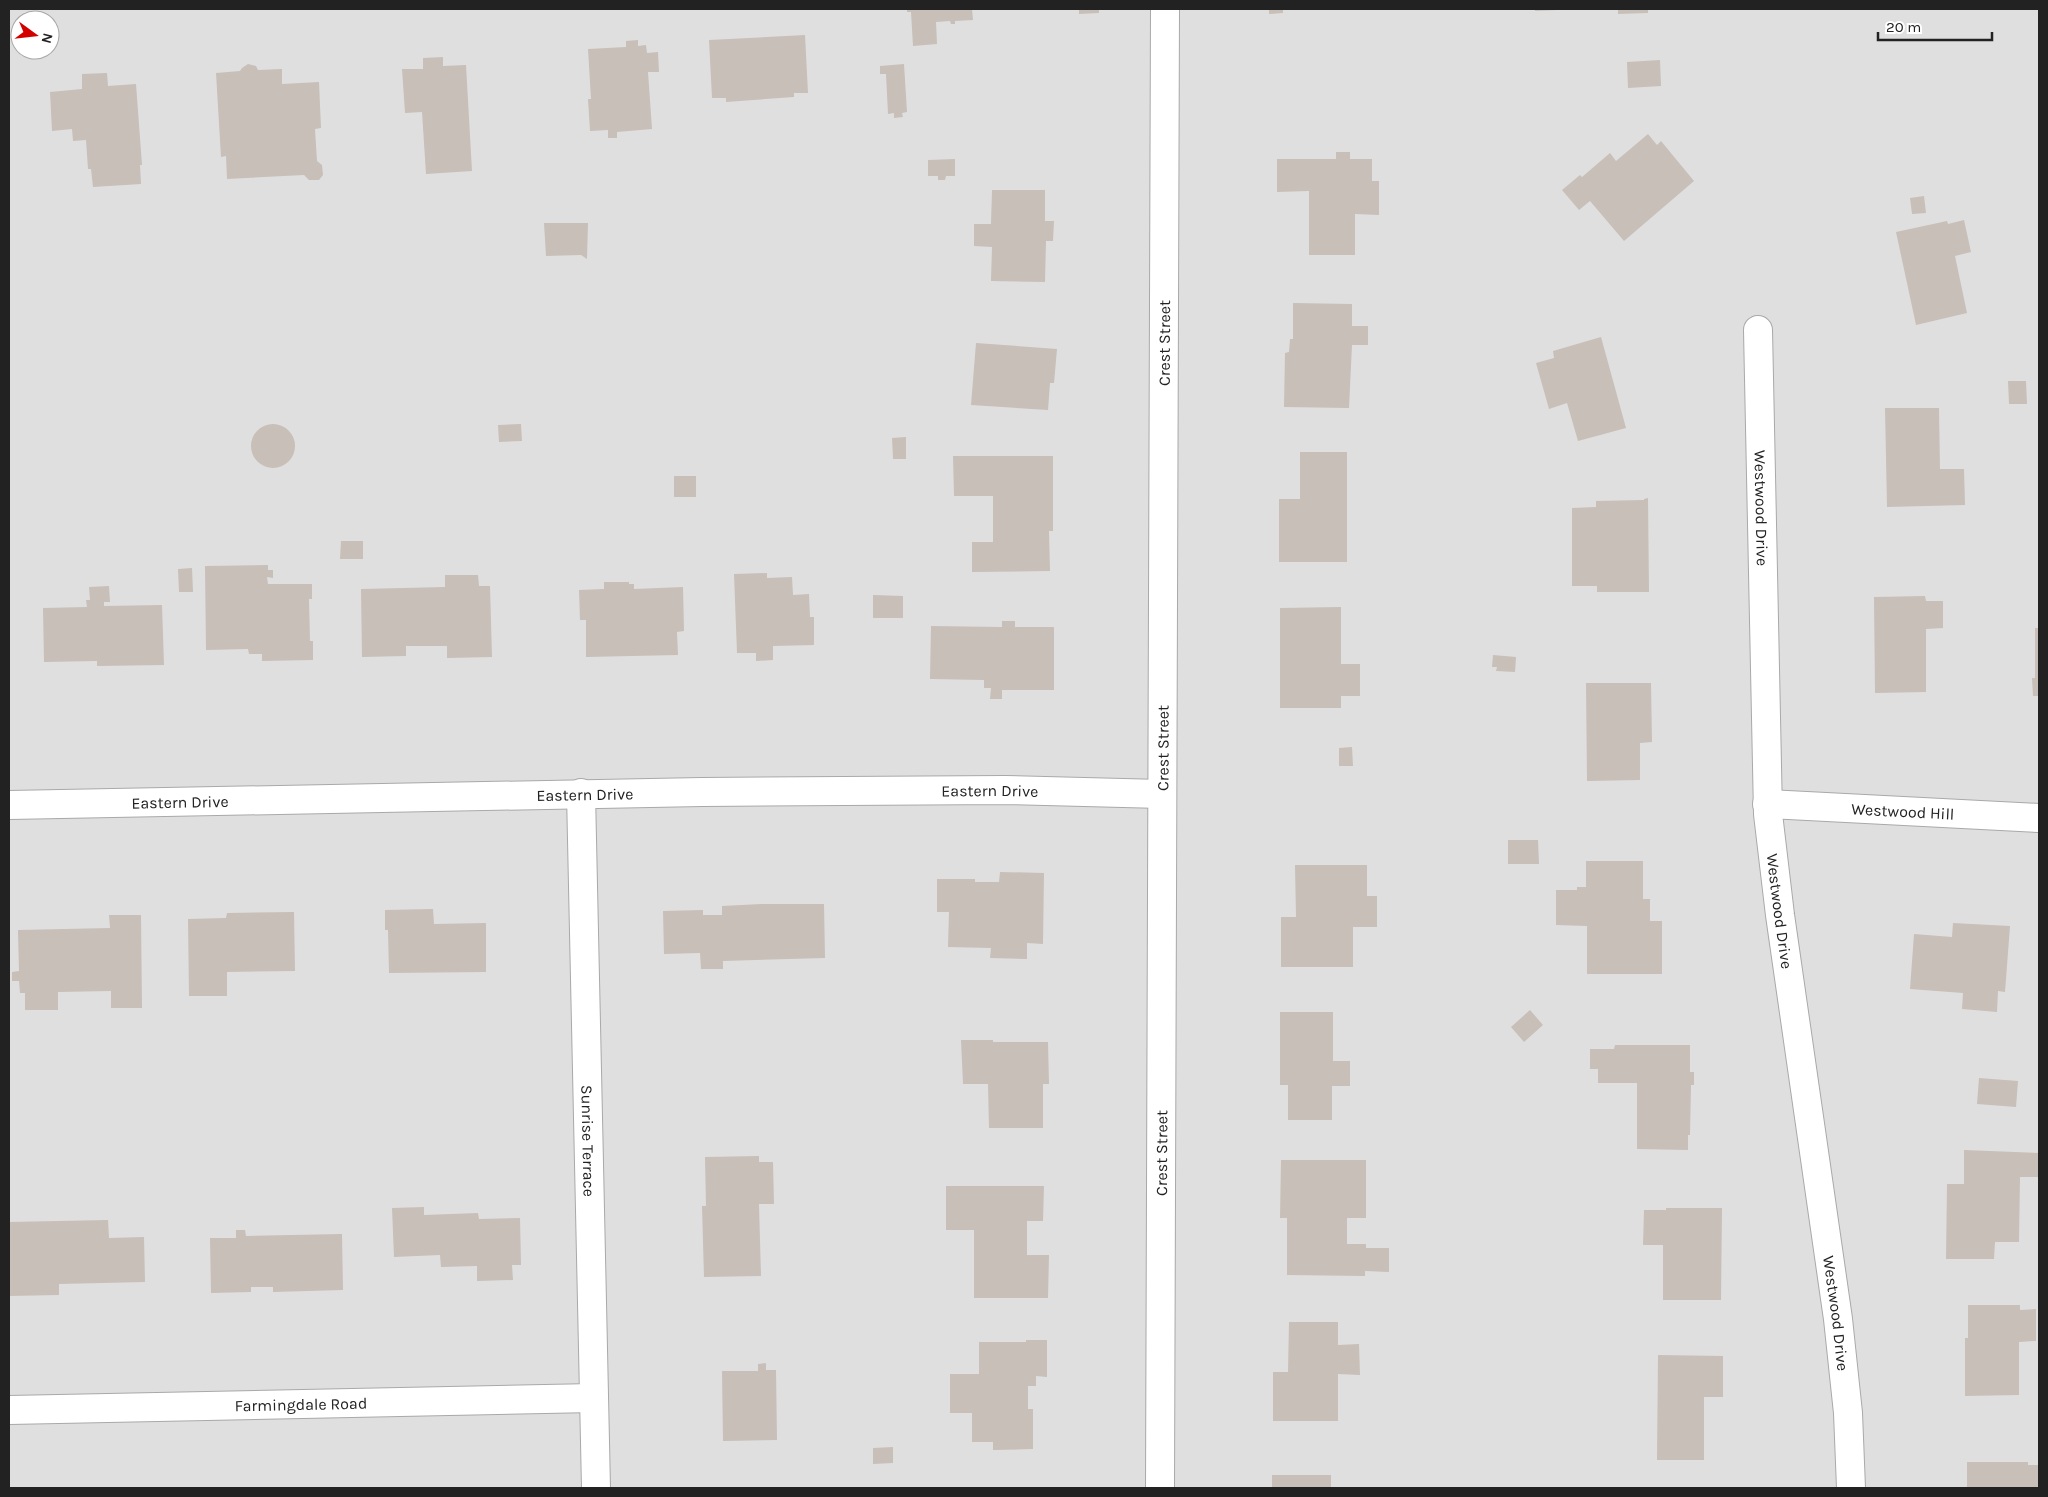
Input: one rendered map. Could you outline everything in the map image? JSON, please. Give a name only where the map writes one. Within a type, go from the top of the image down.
[{"type":"street","name":"Crest Street","points":[[1160,1488],[1165,9]]},
{"type":"street","name":"Westwood Drive","points":[[1758,330],[1767,804],[1780,915],[1838,1319],[1848,1413],[1851,1488]]},
{"type":"street","name":"Eastern Drive","points":[[9,805],[581,794],[1005,790],[1162,794]]},
{"type":"street","name":"Sunrise Terrace","points":[[581,794],[596,1488]]},
{"type":"street","name":"Westwood Hill","points":[[1767,804],[2039,818]]},
{"type":"street","name":"Farmingdale Road","points":[[9,1410],[594,1398]]},
{"type":"shaded area","points":[[9,9],[2039,9],[2039,1488],[9,1488]]},
{"type":"building","points":[[907,9],[972,9],[973,20],[955,21],[955,24],[951,24],[950,21],[936,22],[937,44],[913,46],[911,12],[907,12]]},
{"type":"building","points":[[1079,9],[1099,9],[1099,13],[1079,14]]},
{"type":"building","points":[[1269,9],[1283,9],[1283,13],[1269,14]]},
{"type":"building","points":[[1535,9],[1558,9],[1558,10],[1535,11]]},
{"type":"building","points":[[1618,9],[1648,9],[1648,13],[1618,14]]},
{"type":"building","points":[[805,35],[808,93],[794,93],[794,97],[726,102],[726,98],[712,98],[709,40]]},
{"type":"building","points":[[638,40],[638,46],[646,45],[647,53],[658,52],[659,72],[648,72],[652,129],[617,132],[617,138],[608,138],[608,130],[590,131],[588,99],[591,99],[588,49],[626,47],[626,41]]},
{"type":"building","points":[[443,57],[443,66],[466,65],[472,171],[426,174],[422,112],[405,113],[402,69],[423,69],[423,58]]},
{"type":"building","points":[[1660,60],[1661,86],[1628,88],[1627,62]]},
{"type":"building","points":[[248,64],[256,66],[258,70],[282,69],[282,84],[319,82],[321,128],[315,129],[317,161],[322,165],[323,175],[319,180],[309,180],[304,175],[227,179],[226,156],[221,157],[216,73],[240,71]]},
{"type":"building","points":[[904,64],[907,112],[902,113],[903,117],[894,118],[894,113],[888,114],[886,74],[880,74],[880,66]]},
{"type":"building","points":[[107,73],[108,86],[136,84],[142,165],[140,165],[141,184],[93,187],[91,169],[88,169],[86,140],[73,141],[72,129],[52,131],[50,92],[82,89],[82,74]]},
{"type":"building","points":[[1648,134],[1657,145],[1661,141],[1694,181],[1624,241],[1590,201],[1579,210],[1562,190],[1580,175],[1582,177],[1610,153],[1616,161]]},
{"type":"building","points":[[1336,152],[1350,152],[1350,159],[1372,159],[1372,181],[1379,181],[1379,215],[1355,214],[1355,255],[1309,255],[1309,191],[1277,192],[1277,159],[1336,159]]},
{"type":"building","points":[[955,159],[955,176],[946,176],[945,180],[938,180],[938,176],[928,176],[928,160]]},
{"type":"building","points":[[992,190],[1045,190],[1045,221],[1054,221],[1053,241],[1046,241],[1045,282],[991,281],[992,247],[974,246],[974,224],[991,224]]},
{"type":"building","points":[[1924,196],[1926,213],[1912,214],[1910,198]]},
{"type":"building","points":[[1964,220],[1971,252],[1955,256],[1967,313],[1916,325],[1896,232],[1947,221],[1948,224]]},
{"type":"building","points":[[544,223],[588,223],[587,259],[581,255],[546,256]]},
{"type":"building","points":[[1293,303],[1352,304],[1352,326],[1368,326],[1368,345],[1352,345],[1349,408],[1284,407],[1285,353],[1289,352],[1290,339],[1293,339]]},
{"type":"building","points":[[1601,337],[1626,428],[1578,441],[1567,403],[1549,409],[1536,363],[1554,358],[1553,351]]},
{"type":"building","points":[[976,343],[1057,349],[1054,383],[1050,383],[1048,410],[971,405]]},
{"type":"building","points":[[2008,381],[2026,381],[2027,404],[2009,404]]},
{"type":"building","points":[[1885,408],[1939,408],[1940,469],[1964,469],[1965,505],[1887,507]]},
{"type":"building","points":[[273,424],[285,428],[291,434],[295,446],[291,458],[285,464],[273,468],[261,464],[255,458],[251,446],[255,434],[261,428]]},
{"type":"building","points":[[521,424],[522,441],[499,442],[498,425]]},
{"type":"building","points":[[906,437],[906,459],[893,459],[892,438]]},
{"type":"building","points":[[1300,452],[1347,452],[1347,562],[1279,562],[1279,499],[1300,499]]},
{"type":"building","points":[[953,456],[1053,456],[1053,531],[1049,531],[1050,571],[972,572],[972,542],[993,542],[993,496],[954,496]]},
{"type":"building","points":[[674,476],[696,476],[696,497],[674,497]]},
{"type":"building","points":[[1648,498],[1649,592],[1597,592],[1597,586],[1572,586],[1572,508],[1596,507],[1596,501],[1644,500]]},
{"type":"building","points":[[341,541],[363,541],[363,559],[340,559]]},
{"type":"building","points":[[268,565],[268,570],[273,570],[273,578],[267,577],[268,584],[312,584],[312,599],[309,599],[310,641],[313,641],[313,660],[262,661],[262,654],[249,654],[248,649],[206,650],[205,566]]},
{"type":"building","points":[[192,568],[193,592],[179,592],[178,569]]},
{"type":"building","points":[[767,573],[767,578],[792,577],[793,595],[809,594],[810,617],[814,617],[814,645],[773,646],[773,660],[756,661],[756,653],[737,653],[734,574]]},
{"type":"building","points":[[445,575],[478,575],[479,586],[490,586],[492,657],[447,658],[447,646],[406,646],[406,656],[362,657],[361,589],[445,587]]},
{"type":"building","points":[[604,582],[629,582],[629,584],[634,584],[634,589],[683,587],[684,631],[677,632],[678,655],[586,657],[586,620],[580,620],[579,590],[604,589]]},
{"type":"building","points":[[109,586],[110,602],[104,602],[104,606],[162,605],[164,665],[97,666],[97,661],[44,662],[43,608],[87,607],[86,600],[90,600],[89,587]]},
{"type":"building","points":[[873,595],[903,596],[903,618],[873,618]]},
{"type":"building","points":[[1925,596],[1926,601],[1943,601],[1943,628],[1926,629],[1926,692],[1875,693],[1874,597]]},
{"type":"building","points":[[1341,607],[1341,664],[1360,664],[1360,696],[1341,696],[1341,708],[1280,708],[1280,608]]},
{"type":"building","points":[[1002,621],[1015,621],[1015,627],[1054,627],[1054,690],[1002,690],[1002,699],[990,699],[991,688],[984,688],[984,680],[930,679],[931,626],[1002,627]]},
{"type":"building","points":[[2035,628],[2039,628],[2039,696],[2033,696],[2032,678],[2035,678]]},
{"type":"building","points":[[1493,655],[1516,657],[1515,672],[1496,671],[1497,667],[1492,667]]},
{"type":"building","points":[[1586,683],[1651,683],[1652,742],[1640,743],[1640,780],[1587,781]]},
{"type":"building","points":[[1352,747],[1353,766],[1339,766],[1339,748]]},
{"type":"building","points":[[1508,840],[1538,840],[1539,864],[1508,864]]},
{"type":"building","points":[[1586,861],[1643,861],[1643,899],[1650,899],[1650,921],[1662,921],[1662,974],[1587,974],[1587,926],[1556,925],[1556,890],[1577,890],[1577,887],[1586,887]]},
{"type":"building","points":[[1295,865],[1367,865],[1367,896],[1377,896],[1377,927],[1353,927],[1353,967],[1281,967],[1281,917],[1296,917]]},
{"type":"building","points":[[1000,872],[1044,873],[1043,944],[1027,943],[1027,959],[990,958],[991,948],[948,947],[949,912],[937,912],[937,879],[975,879],[975,882],[999,882]]},
{"type":"building","points":[[824,904],[825,958],[723,961],[723,969],[701,969],[700,953],[664,954],[663,911],[703,910],[703,915],[722,915],[722,906]]},
{"type":"building","points":[[433,909],[434,924],[486,923],[486,972],[389,973],[388,930],[385,930],[385,910]]},
{"type":"building","points":[[294,912],[295,971],[227,972],[227,996],[189,996],[188,919],[226,918],[227,913]]},
{"type":"building","points":[[109,915],[141,915],[142,1008],[111,1008],[111,991],[58,992],[58,1010],[25,1010],[25,993],[20,993],[19,981],[12,981],[12,972],[19,971],[18,930],[110,928]]},
{"type":"building","points":[[1953,923],[2010,926],[2005,992],[1998,991],[1997,1012],[1962,1009],[1963,993],[1910,989],[1914,934],[1952,937]]},
{"type":"building","points":[[1530,1010],[1543,1025],[1524,1042],[1511,1027]]},
{"type":"building","points":[[1280,1012],[1333,1012],[1333,1061],[1350,1061],[1350,1086],[1332,1086],[1332,1120],[1288,1120],[1288,1085],[1280,1085]]},
{"type":"building","points":[[961,1040],[1048,1042],[1049,1084],[1043,1084],[1043,1128],[989,1128],[988,1084],[963,1084]]},
{"type":"building","points":[[1615,1045],[1690,1045],[1690,1072],[1694,1072],[1694,1085],[1691,1085],[1688,1150],[1637,1149],[1637,1083],[1598,1083],[1598,1069],[1590,1069],[1590,1049],[1614,1049]]},
{"type":"building","points":[[1979,1078],[2018,1081],[2016,1107],[1977,1104]]},
{"type":"building","points":[[1964,1150],[2039,1153],[2039,1177],[2020,1177],[2019,1242],[1995,1242],[1994,1259],[1946,1259],[1947,1184],[1964,1184]]},
{"type":"building","points":[[759,1156],[759,1162],[773,1162],[774,1204],[759,1204],[761,1276],[704,1277],[702,1206],[706,1206],[705,1157]]},
{"type":"building","points":[[1281,1160],[1366,1160],[1366,1218],[1347,1218],[1347,1244],[1366,1244],[1366,1248],[1389,1248],[1389,1272],[1365,1271],[1365,1276],[1287,1275],[1287,1218],[1280,1218]]},
{"type":"building","points":[[946,1186],[1044,1186],[1043,1221],[1027,1221],[1027,1255],[1049,1255],[1048,1298],[974,1298],[974,1230],[946,1230]]},
{"type":"building","points":[[424,1207],[424,1215],[478,1213],[479,1219],[520,1218],[521,1265],[512,1265],[513,1280],[477,1281],[477,1266],[441,1267],[440,1255],[394,1257],[392,1208]]},
{"type":"building","points":[[1666,1208],[1722,1208],[1721,1300],[1663,1300],[1663,1245],[1643,1245],[1644,1210],[1666,1210]]},
{"type":"building","points":[[108,1220],[109,1238],[144,1237],[145,1282],[59,1284],[59,1295],[9,1296],[9,1222]]},
{"type":"building","points":[[236,1230],[245,1230],[246,1236],[342,1234],[343,1290],[273,1292],[273,1287],[251,1287],[251,1292],[211,1293],[210,1238],[236,1238]]},
{"type":"building","points":[[1968,1305],[2020,1305],[2020,1310],[2036,1309],[2036,1341],[2019,1342],[2019,1395],[1965,1396],[1965,1338],[1968,1338]]},
{"type":"building","points":[[1289,1322],[1338,1322],[1338,1345],[1359,1344],[1360,1375],[1338,1374],[1338,1421],[1273,1421],[1273,1372],[1288,1372]]},
{"type":"building","points":[[1026,1340],[1047,1340],[1047,1377],[1036,1376],[1036,1386],[1028,1386],[1028,1409],[1033,1409],[1033,1449],[993,1450],[993,1442],[972,1442],[972,1413],[950,1413],[950,1374],[979,1374],[979,1342],[1026,1342]]},
{"type":"building","points":[[1658,1355],[1723,1356],[1723,1397],[1704,1397],[1704,1460],[1657,1460]]},
{"type":"building","points":[[766,1363],[766,1370],[776,1370],[777,1440],[723,1441],[722,1371],[758,1371],[758,1364]]},
{"type":"building","points":[[893,1447],[893,1463],[873,1464],[873,1448]]},
{"type":"building","points":[[1967,1462],[2028,1462],[2028,1465],[2039,1465],[2039,1488],[1967,1488]]},
{"type":"building","points":[[1272,1475],[1331,1475],[1331,1488],[1272,1488]]}]
